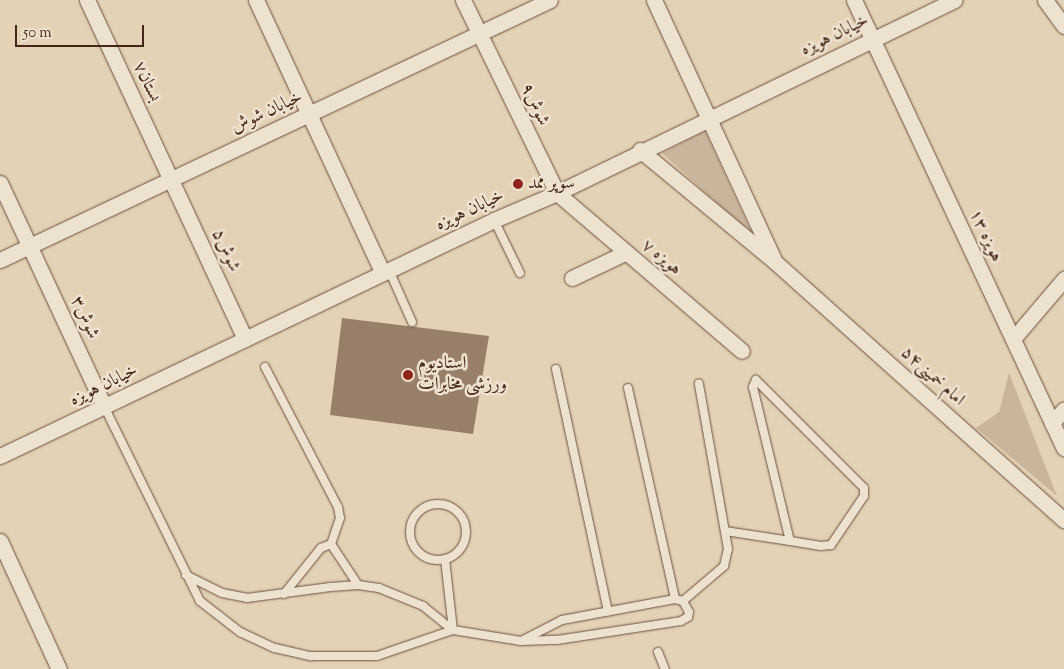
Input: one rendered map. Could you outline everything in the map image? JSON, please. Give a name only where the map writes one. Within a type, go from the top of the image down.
[{"type":"street","name":"بستان۷","points":[[87,0],[171,180]]},
{"type":"street","points":[[256,0],[386,272]]},
{"type":"street","name":"شوش۹","points":[[463,0],[557,193]]},
{"type":"street","name":"خیابان شوش","points":[[0,260],[550,0]]},
{"type":"street","points":[[654,0],[774,262]]},
{"type":"street","name":"هویزه ۱۳","points":[[854,0],[1064,448]]},
{"type":"street","name":"خیابان هویزه","points":[[0,456],[494,220],[557,193],[640,150],[955,0]]},
{"type":"street","points":[[1045,0],[1064,26]]},
{"type":"street","name":"امام خمینی۵۴","points":[[640,150],[774,262],[1064,520]]},
{"type":"street","name":"شوش۵","points":[[171,180],[245,339]]},
{"type":"street","name":"شوش۳","points":[[0,183],[104,406]]},
{"type":"street","name":"هویزه ۷","points":[[557,193],[742,351]]},
{"type":"street","points":[[572,278],[625,253]]},
{"type":"street","points":[[1013,339],[1064,279]]},
{"type":"street","points":[[1052,422],[1064,409]]},
{"type":"street","points":[[0,541],[59,669]]},
{"type":"lane","points":[[494,220],[520,273]]},
{"type":"lane","points":[[386,272],[412,322]]},
{"type":"lane","points":[[265,367],[338,507],[340,518],[331,544],[321,548],[284,594]]},
{"type":"lane","points":[[556,369],[608,611]]},
{"type":"lane","points":[[725,531],[790,542],[820,546],[836,542],[861,504],[864,488],[756,380],[753,387],[790,542]]},
{"type":"lane","points":[[683,601],[724,566],[728,549],[699,384]]},
{"type":"lane","points":[[628,388],[675,599]]},
{"type":"lane","points":[[104,406],[200,602],[240,632],[275,648],[311,656],[377,656],[453,630],[521,641],[557,640],[681,621],[688,617],[689,612],[683,601],[675,599],[562,620],[521,641]]},
{"type":"lane","points":[[431,504],[448,506],[456,510],[465,525],[464,542],[453,555],[445,559],[427,558],[420,553],[411,538],[410,530],[416,514],[431,504]]},
{"type":"lane","points":[[331,544],[358,585]]},
{"type":"lane","points":[[445,559],[453,630]]},
{"type":"lane","points":[[186,575],[222,593],[238,597],[284,594],[358,585],[379,588],[423,606],[453,630]]},
{"type":"lane","points":[[658,652],[665,669]]},
{"type":"shaded area","points":[[705,131],[753,236],[662,153]]},
{"type":"shaded area","points":[[1009,373],[1057,496],[976,428],[999,412]]},
{"type":"building","name":"استادیوم ورزشی مخابرات","points":[[342,318],[489,336],[473,434],[330,415]]},
{"type":"place","name":"سوپر ممد","points":[[518,184]]},
{"type":"place","name":"استادیوم ورزشی مخابرات","points":[[408,375]]}]
